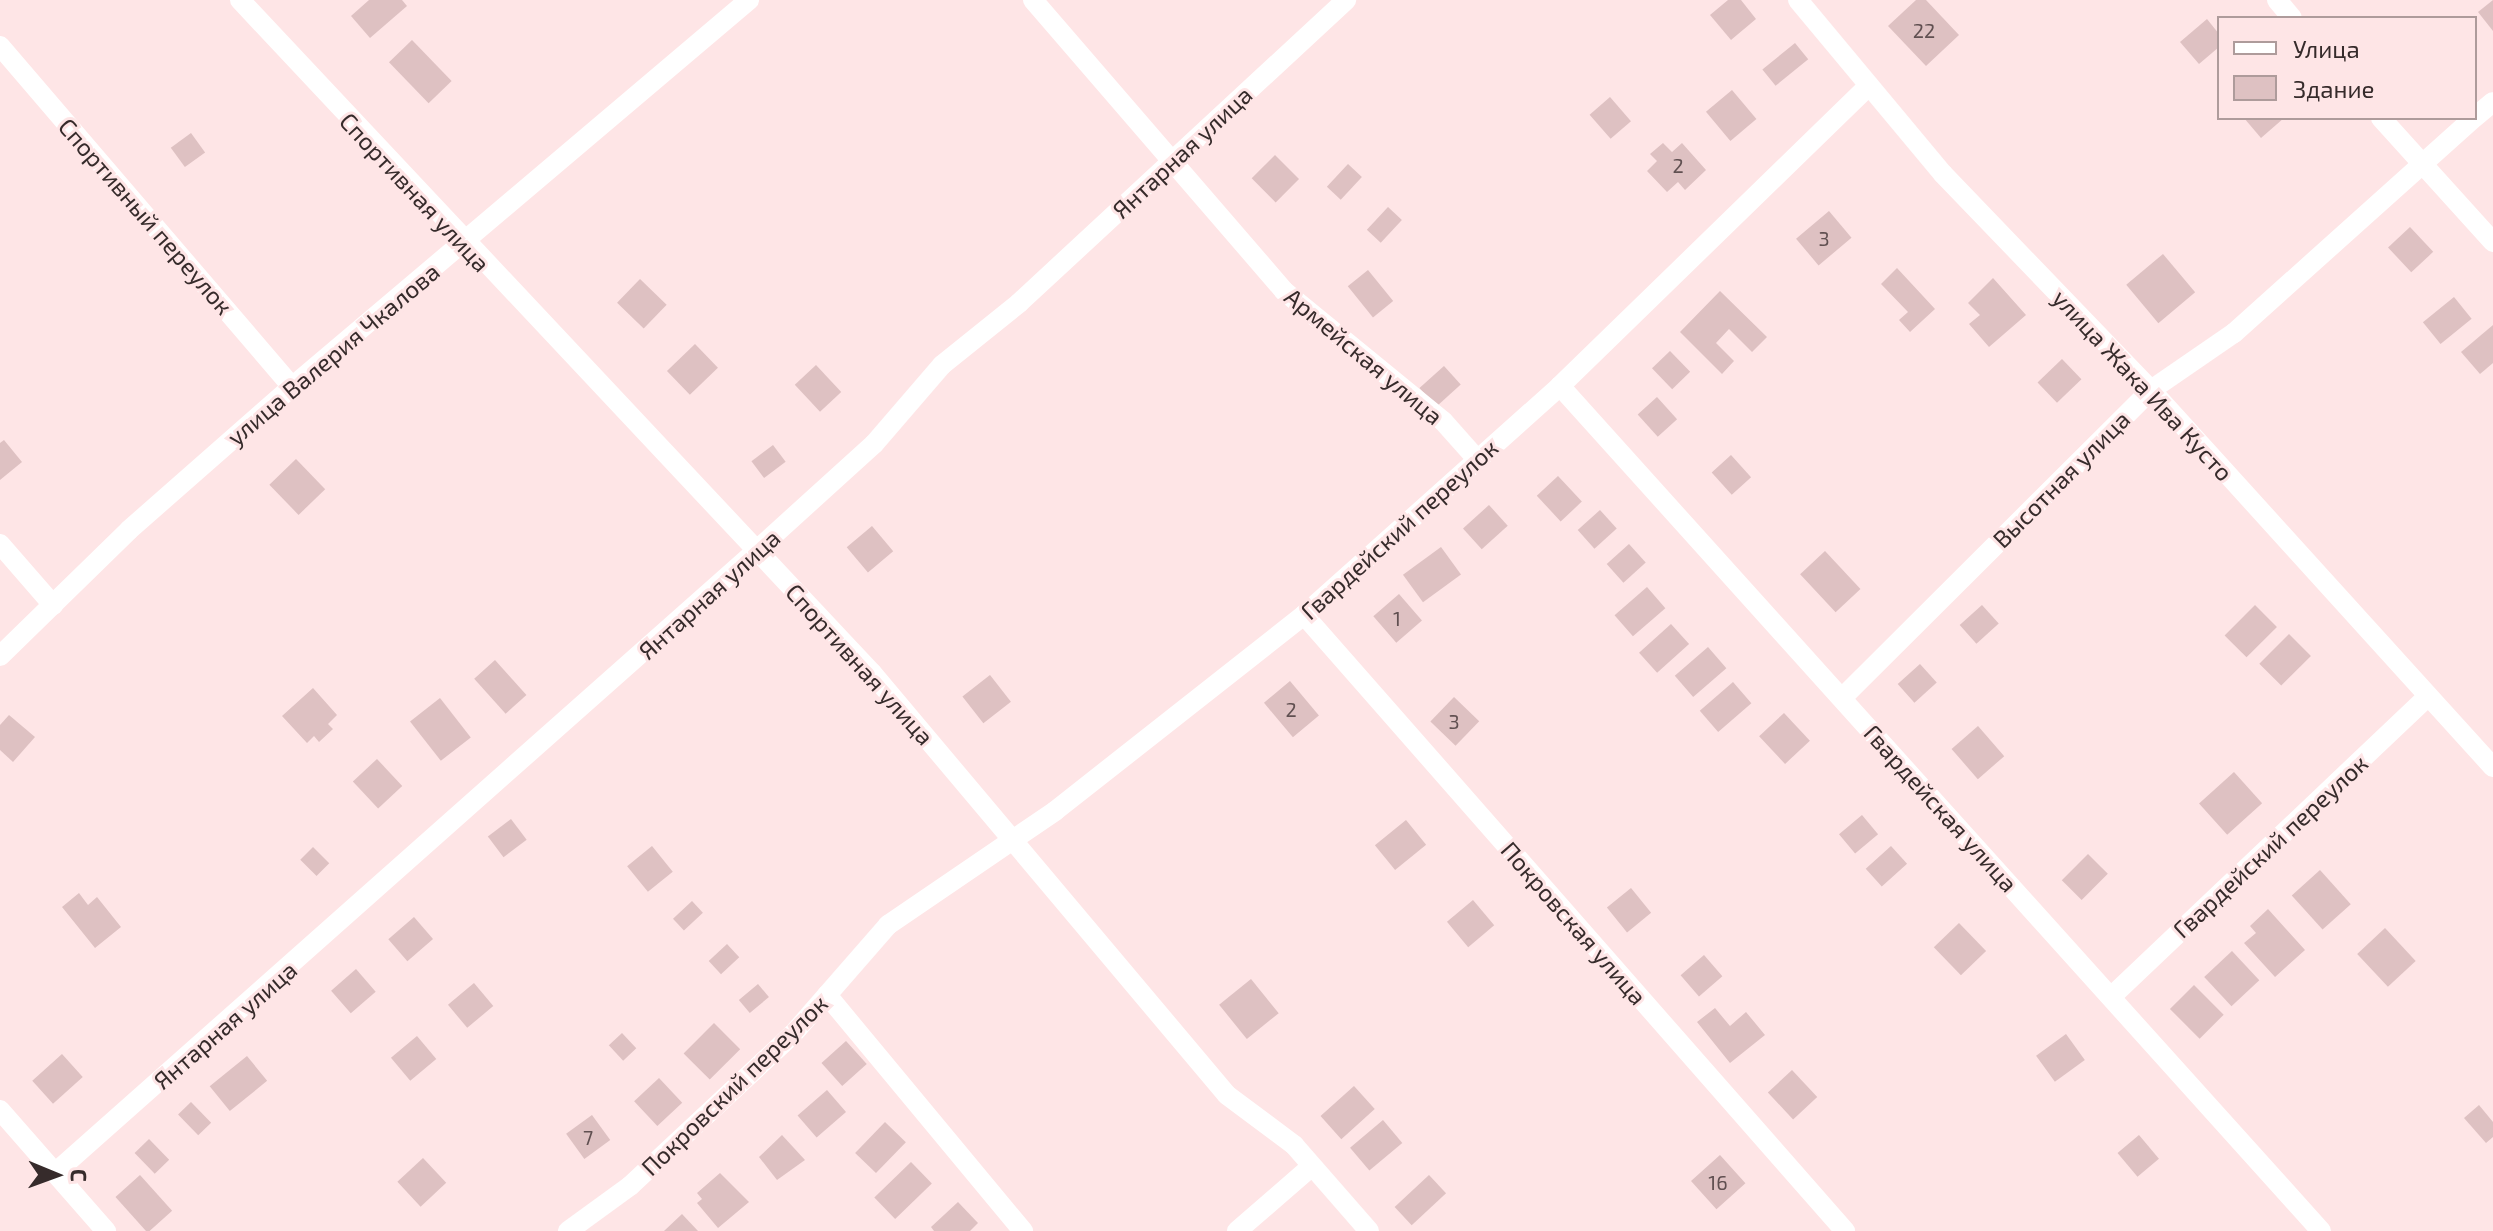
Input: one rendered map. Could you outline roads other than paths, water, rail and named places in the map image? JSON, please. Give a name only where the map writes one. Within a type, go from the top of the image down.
[{"type":"street","name":"Спортивная улица","points":[[240,0],[463,243],[872,673],[1227,1095],[1312,1166],[1369,1231]]},
{"type":"street","name":"улица Валерия Чкалова","points":[[0,656],[292,387],[749,0]]},
{"type":"street","name":"Армейская улица","points":[[1033,0],[1175,158],[1284,291],[1433,412],[1476,458]]},
{"type":"street","name":"Янтарная улица","points":[[56,1172],[874,444],[942,365],[1019,303],[1346,0]]},
{"type":"street","name":"улица Жака Ива Кусто","points":[[1798,0],[1943,174],[2151,390],[2493,767]]},
{"type":"street","points":[[2277,0],[2290,16]]},
{"type":"street","name":"Спортивный переулок","points":[[0,46],[292,387]]},
{"type":"street","name":"Гвардейский переулок","points":[[888,925],[1012,840],[1304,615],[1560,386],[1869,85]]},
{"type":"street","name":"Высотная улица","points":[[2477,116],[2493,102]]},
{"type":"street","points":[[2383,120],[2493,242]]},
{"type":"street","name":"Высотная улица","points":[[1842,698],[2151,390],[2234,333],[2473,120]]},
{"type":"street","name":"Гвардейская улица","points":[[1560,386],[2321,1231]]},
{"type":"street","points":[[0,544],[53,605]]},
{"type":"street","name":"Покровская улица","points":[[1304,615],[1845,1231]]},
{"type":"street","name":"Гвардейский переулок","points":[[2111,997],[2428,696]]},
{"type":"street","name":"Покровский переулок","points":[[568,1231],[630,1186],[827,995],[888,925]]},
{"type":"street","points":[[827,995],[1023,1231]]},
{"type":"street","points":[[0,1110],[106,1231]]},
{"type":"street","points":[[1237,1231],[1312,1166]]}]
